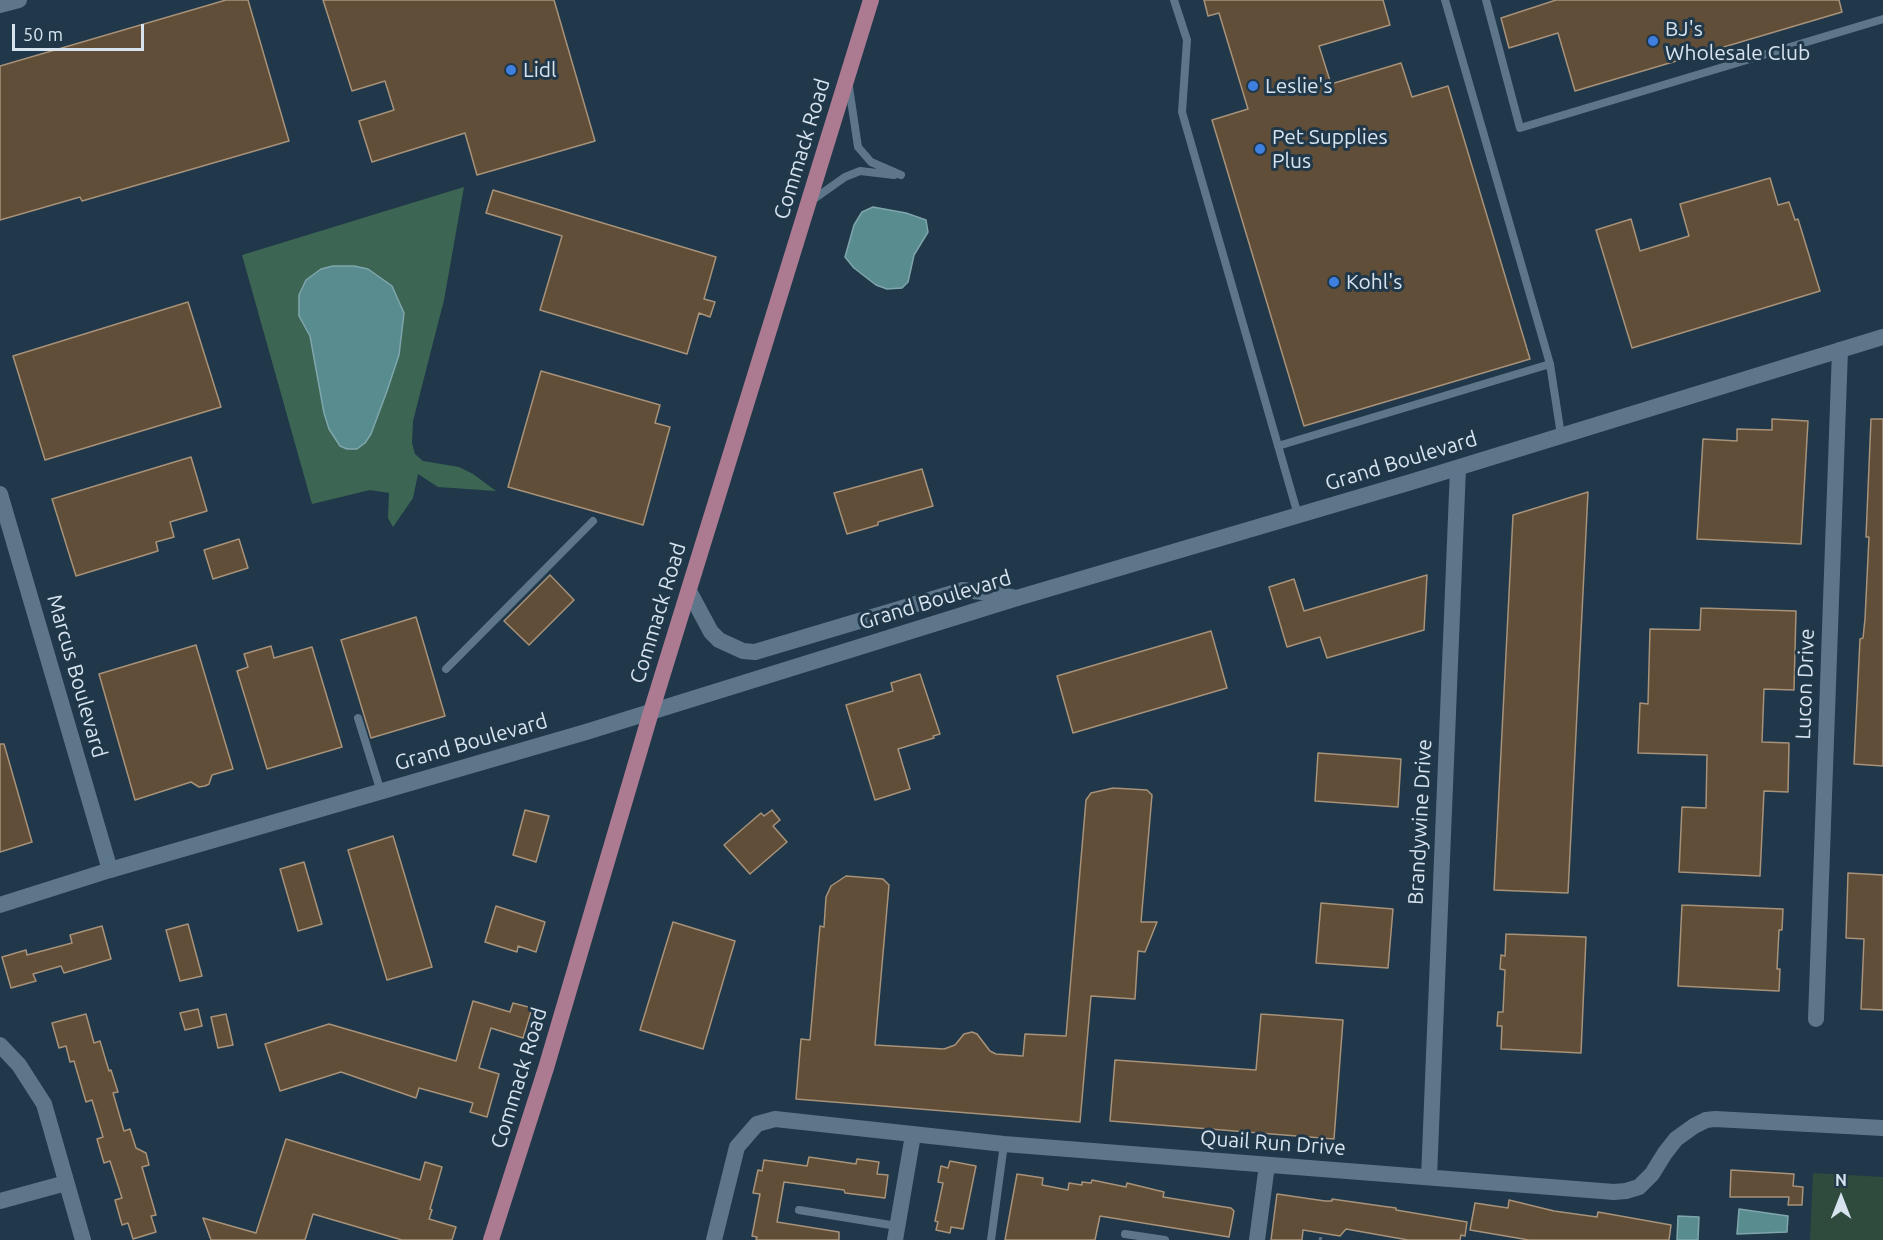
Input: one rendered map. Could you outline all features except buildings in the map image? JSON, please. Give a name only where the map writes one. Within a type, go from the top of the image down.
[{"type":"main road","name":"Commack Road","points":[[491,1240],[546,1068],[651,712],[871,0]]},
{"type":"street","points":[[0,5],[19,0]]},
{"type":"street","name":"Grand Boulevard","points":[[0,905],[110,870],[651,712],[1017,598],[1458,468],[1883,337]]},
{"type":"street","name":"Lucon Drive","points":[[1816,1019],[1840,350]]},
{"type":"street","name":"Brandywine Drive","points":[[1429,1177],[1458,468]]},
{"type":"street","name":"Marcus Boulevard","points":[[0,494],[110,870]]},
{"type":"street","points":[[689,591],[711,632],[719,640],[743,651],[755,652],[957,592],[984,592],[1017,598]]},
{"type":"street","points":[[0,1045],[19,1065],[44,1104],[83,1240]]},
{"type":"street","name":"Quail Run Drive","points":[[714,1240],[737,1147],[757,1124],[775,1119],[1005,1144],[1626,1191],[1639,1187],[1652,1174],[1676,1139],[1706,1120],[1883,1128]]},
{"type":"street","points":[[896,1233],[913,1134]]},
{"type":"street","points":[[1257,1240],[1267,1165]]},
{"type":"street","points":[[0,1201],[66,1183]]},
{"type":"lane","points":[[1174,0],[1187,40],[1182,112],[1298,515]]},
{"type":"lane","points":[[1445,0],[1550,364],[1561,435]]},
{"type":"lane","points":[[1486,0],[1520,128],[1883,19]]},
{"type":"lane","points":[[808,203],[845,177],[860,171],[902,176],[872,162],[858,147],[848,77]]},
{"type":"lane","points":[[1278,446],[1550,364]]},
{"type":"lane","points":[[446,669],[593,521]]},
{"type":"lane","points":[[358,718],[381,792]]},
{"type":"lane","points":[[991,1240],[1005,1144]]},
{"type":"lane","points":[[799,1210],[896,1233]]},
{"type":"lane","points":[[1125,1234],[1165,1240]]},
{"type":"shaded area","points":[[464,187],[444,300],[413,421],[412,443],[415,454],[423,461],[459,467],[496,491],[438,487],[418,474],[413,498],[393,527],[388,518],[389,493],[370,490],[312,504],[242,255]],"holes":[[[333,266],[354,266],[392,286],[404,313],[399,355],[371,434],[324,413],[310,336]]]},
{"type":"shaded area","points":[[873,207],[906,213],[926,220],[928,232],[914,255],[908,282],[902,288],[887,289],[876,285],[854,268],[845,257],[854,225],[862,212]]},
{"type":"shaded area","points":[[333,266],[368,269],[392,286],[404,313],[399,355],[387,391],[371,434],[357,449],[340,446],[329,429],[310,336],[299,316],[299,295],[306,280],[321,269]]},
{"type":"shaded area","points":[[1813,1173],[1883,1177],[1883,1240],[1810,1240]]},
{"type":"shaded area","points":[[1739,1209],[1788,1216],[1787,1232],[1737,1234]]},
{"type":"shaded area","points":[[1678,1216],[1699,1217],[1698,1240],[1677,1240]]},
{"type":"place","name":"BJ's Wholesale Club","points":[[1653,41]]},
{"type":"place","name":"Lidl","points":[[511,70]]},
{"type":"place","name":"Leslie's","points":[[1253,86]]},
{"type":"place","name":"Pet Supplies Plus","points":[[1260,149]]},
{"type":"place","name":"Kohl's","points":[[1334,282]]}]
